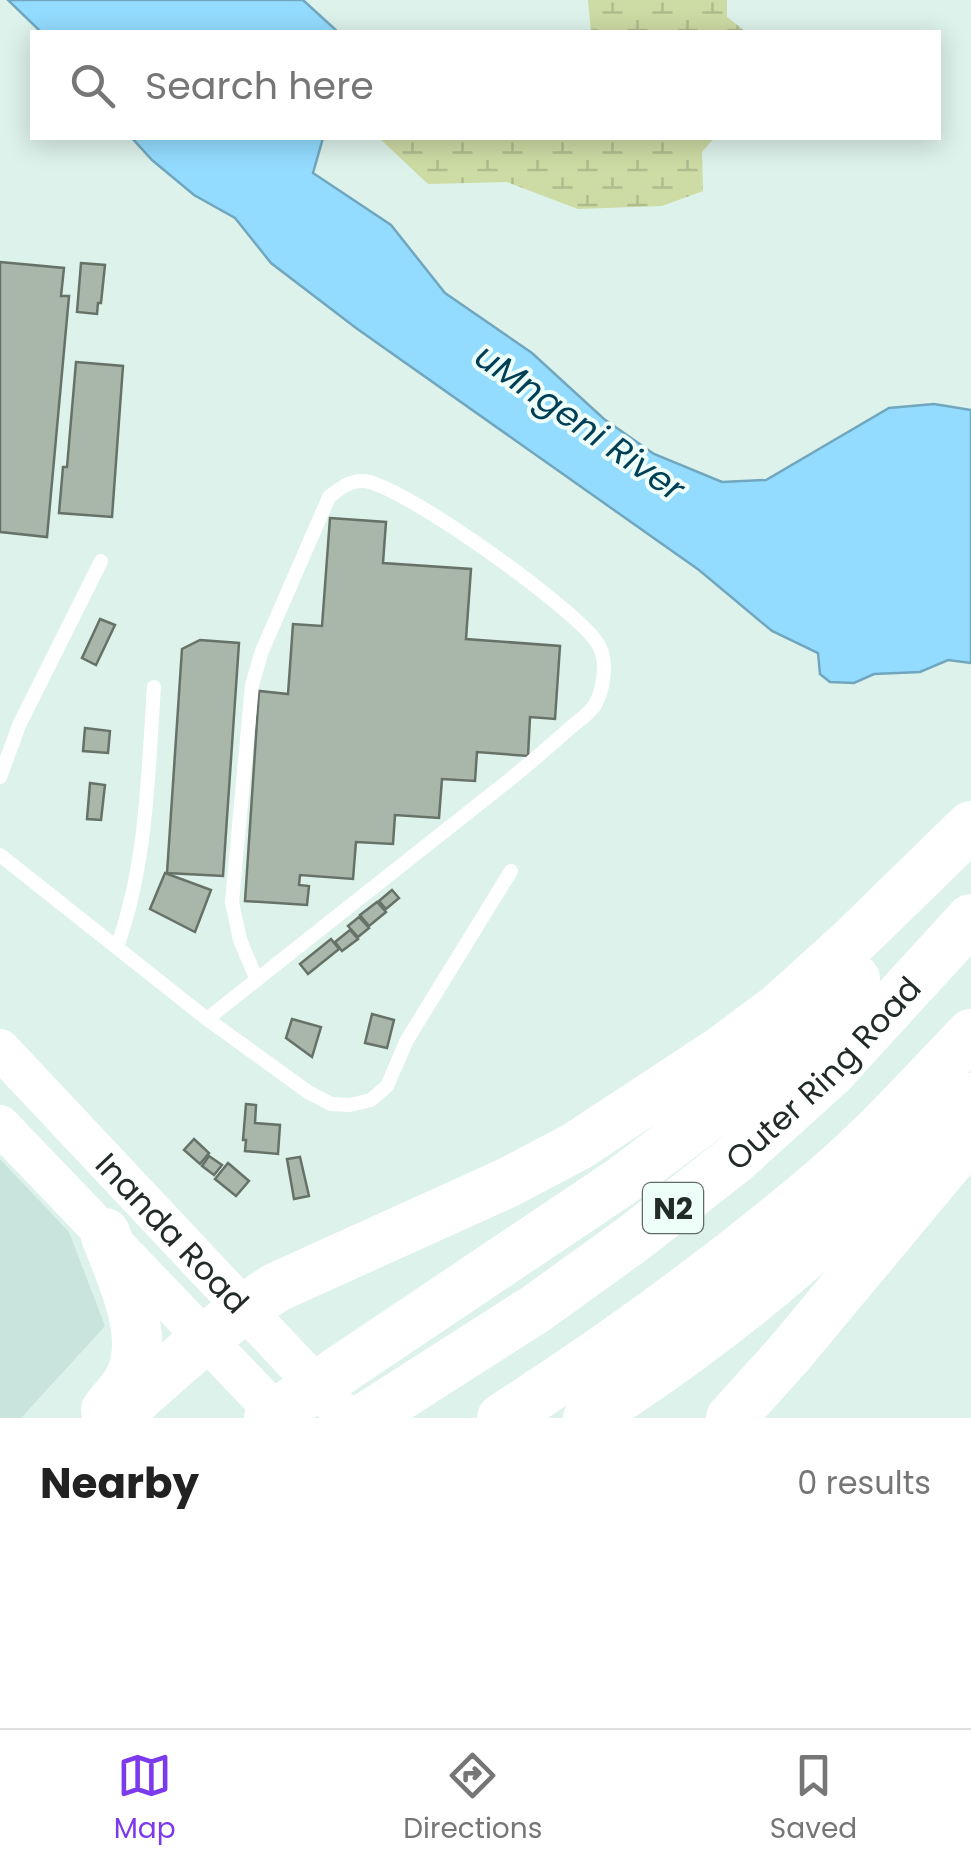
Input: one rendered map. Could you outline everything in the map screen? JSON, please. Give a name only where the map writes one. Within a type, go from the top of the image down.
[{"type":"highway","points":[[260,1403],[622,1181],[724,1104],[928,924],[971,828]]},
{"type":"highway","points":[[115,1418],[224,1322],[277,1287],[509,1182],[577,1146],[720,1052],[779,1008],[852,942],[928,924]]},
{"type":"highway","name":"Outer Ring Road","points":[[365,1418],[537,1308],[734,1159],[830,1073],[928,924]]},
{"type":"highway","name":"N2","points":[[502,1418],[741,1249],[829,1176],[971,1034]]},
{"type":"highway","points":[[588,1418],[644,1382],[792,1267],[971,1098]]},
{"type":"highway","points":[[732,1418],[971,1135]]},
{"type":"highway","points":[[100,1418],[129,1380],[142,1302],[104,1233]]},
{"type":"highway","points":[[743,1418],[787,1356]]},
{"type":"main road","name":"Inanda Road","points":[[0,1049],[191,1254],[260,1403],[280,1418]]},
{"type":"main road","name":"Inanda Road","points":[[8,1133],[104,1233]]},
{"type":"main road","name":"Inanda Road","points":[[142,1302],[224,1322],[293,1363],[347,1418]]},
{"type":"lane","points":[[207,1019],[257,980],[527,766],[595,706],[602,684],[604,664],[598,644],[574,618],[451,525],[380,485],[363,481],[342,486],[329,497],[262,651],[252,685],[232,902],[240,940],[257,980]]},
{"type":"lane","points":[[0,777],[20,723],[102,561]]},
{"type":"lane","points":[[116,946],[136,874],[154,687]]},
{"type":"lane","points":[[0,856],[207,1019],[319,1098],[331,1104],[350,1105],[371,1100],[387,1086],[407,1040],[511,871]]},
{"type":"shaded area","points":[[0,1159],[69,1232],[105,1326],[21,1418],[0,1418]]},
{"type":"green space","points":[[588,0],[727,0],[727,17],[743,30],[591,30]]},
{"type":"green space","points":[[381,140],[712,140],[702,152],[703,191],[662,206],[578,209],[507,182],[428,184]]},
{"type":"water","points":[[8,0],[303,0],[336,30],[39,30]]},
{"type":"water","name":"uMngeni River","points":[[134,140],[322,140],[313,173],[391,225],[445,293],[532,353],[604,419],[654,454],[722,482],[766,480],[889,408],[934,404],[971,410],[971,663],[948,660],[920,672],[874,674],[854,683],[830,682],[820,674],[818,653],[772,631],[699,570],[356,328],[271,263],[235,218],[194,195]]},
{"type":"building","points":[[0,262],[64,268],[61,296],[69,296],[47,537],[0,532]]},
{"type":"building","points":[[81,263],[105,265],[97,314],[77,312]]},
{"type":"building","points":[[76,362],[123,366],[112,517],[59,513]]},
{"type":"building","points":[[330,518],[386,522],[383,563],[471,569],[466,639],[560,646],[555,719],[530,717],[528,756],[477,752],[475,781],[442,779],[439,818],[395,815],[393,844],[356,842],[353,879],[300,875],[299,885],[309,886],[307,905],[245,901],[259,691],[288,694],[293,624],[322,626]]},
{"type":"building","points":[[100,619],[115,625],[96,665],[82,658]]},
{"type":"building","points":[[200,640],[239,643],[223,876],[167,873],[182,649]]},
{"type":"building","points":[[85,728],[110,731],[108,753],[83,751]]},
{"type":"building","points":[[90,783],[105,785],[101,820],[87,819]]},
{"type":"building","points":[[165,873],[211,890],[195,932],[150,909]]},
{"type":"building","points":[[392,890],[399,898],[386,909],[379,901]]},
{"type":"building","points":[[377,902],[386,912],[369,926],[360,915]]},
{"type":"building","points":[[359,917],[369,928],[358,937],[348,926]]},
{"type":"building","points":[[350,930],[358,939],[342,951],[335,942]]},
{"type":"building","points":[[331,939],[339,949],[308,974],[300,964]]},
{"type":"building","points":[[372,1014],[394,1020],[387,1048],[365,1043]]},
{"type":"building","points":[[292,1019],[321,1027],[312,1057],[286,1038]]},
{"type":"building","points":[[246,1104],[256,1105],[255,1123],[280,1125],[278,1154],[245,1151]]},
{"type":"building","points":[[194,1139],[209,1153],[200,1164],[184,1150]]},
{"type":"building","points":[[209,1156],[222,1165],[214,1175],[202,1166]]},
{"type":"building","points":[[300,1157],[309,1196],[294,1199],[287,1159]]},
{"type":"building","points":[[228,1163],[249,1181],[236,1196],[215,1179]]}]
